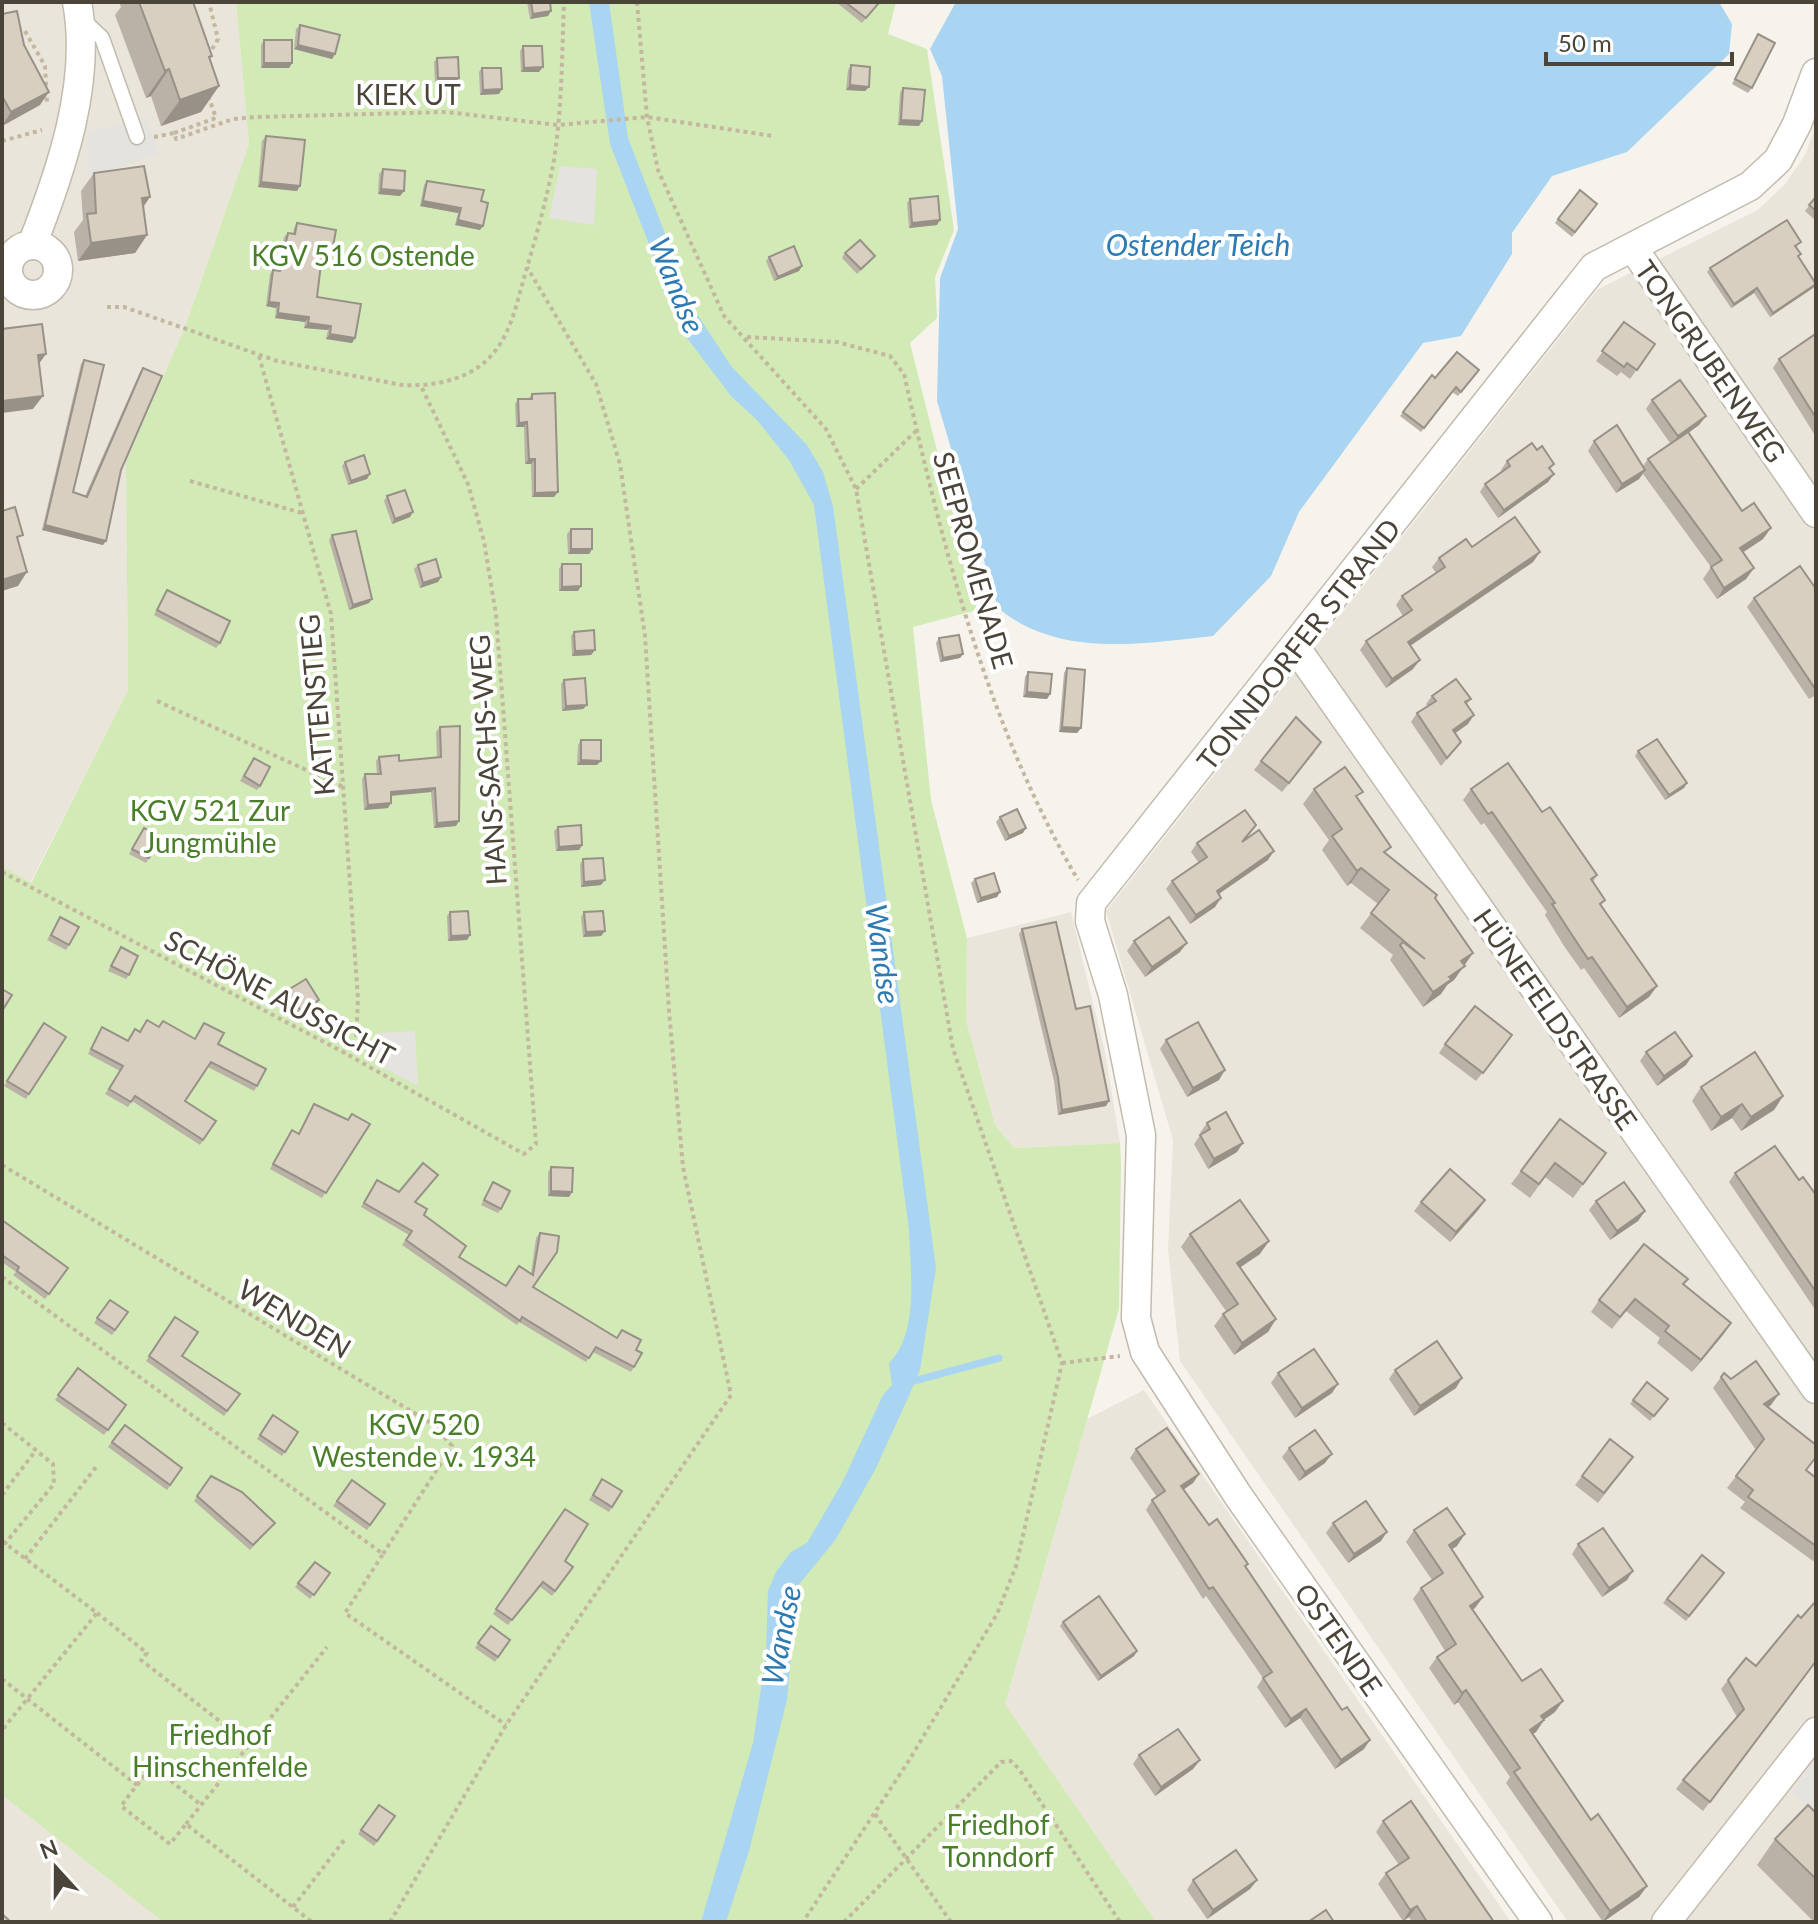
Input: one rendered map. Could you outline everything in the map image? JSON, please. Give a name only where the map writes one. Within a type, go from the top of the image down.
[{"type":"street","points":[[32,245],[74,108],[81,59],[78,9]]},
{"type":"street","name":"TONNDORFER STRAND","points":[[1091,903],[1296,648],[1594,267],[1737,194],[1778,160],[1797,124],[1816,73]]},
{"type":"street","points":[[32,245],[48,250],[57,262],[57,278],[48,291],[25,295],[12,286],[5,271],[17,250],[32,245]]},
{"type":"street","name":"TONGRUBENWEG","points":[[1633,248],[1816,513]]},
{"type":"street","name":"HÜNEFELDSTRASSE","points":[[1296,648],[1816,1389]]},
{"type":"street","points":[[1091,903],[1090,921],[1113,995],[1141,1135],[1136,1318],[1145,1352]]},
{"type":"street","name":"OSTENDE","points":[[1145,1352],[1239,1497],[1538,1922]]},
{"type":"street","points":[[1666,1922],[1816,1732]]},
{"type":"lane","points":[[78,9],[102,38],[137,137]]},
{"type":"path","points":[[205,58],[218,39],[209,2]]},
{"type":"path","points":[[107,307],[124,307],[259,356],[421,386],[468,374],[488,360],[513,318],[527,267],[553,162],[558,125],[564,2]]},
{"type":"path","points":[[637,2],[647,117],[658,170],[724,316],[747,337],[826,429],[856,489],[953,1049],[1062,1363],[1016,1566],[997,1614],[875,1814],[803,1922]]},
{"type":"path","points":[[2,141],[42,130],[47,100],[45,66],[25,31]]},
{"type":"path","points":[[137,137],[174,133],[216,118],[207,92]]},
{"type":"path","name":"KIEK UT","points":[[174,133],[176,139],[233,119],[257,117],[446,112],[558,125],[647,117],[773,136]]},
{"type":"path","points":[[390,1922],[506,1725],[731,1395],[683,1167],[669,1011],[645,636],[620,464],[596,384],[527,267]]},
{"type":"path","name":"SEEPROMENADE","points":[[747,337],[837,342],[890,356],[904,374],[941,534],[1015,762],[1091,903]]},
{"type":"path","name":"KATTENSTIEG","points":[[259,356],[331,614],[358,999],[356,1044],[343,1052]]},
{"type":"path","name":"HANS-SACHS-WEG","points":[[421,386],[468,484],[484,541],[496,615],[536,1144]]},
{"type":"path","points":[[856,489],[917,430]]},
{"type":"path","points":[[190,481],[302,513]]},
{"type":"path","points":[[157,701],[343,787]]},
{"type":"path","name":"SCHÖNE AUSSICHT","points":[[2,872],[343,1052],[524,1154],[536,1144]]},
{"type":"path","name":"WENDEN","points":[[2,1165],[434,1425],[452,1446],[345,1613],[506,1725]]},
{"type":"path","points":[[2,1277],[383,1554]]},
{"type":"path","points":[[1062,1363],[1145,1352]]},
{"type":"path","points":[[2,1423],[53,1464],[54,1484],[3,1544],[147,1653],[141,1660],[249,1744]]},
{"type":"path","points":[[2,1495],[36,1450]]},
{"type":"path","points":[[25,1559],[96,1467]]},
{"type":"path","points":[[2,1730],[97,1613]]},
{"type":"path","points":[[201,1804],[152,1766],[121,1806],[170,1844],[327,1647]]},
{"type":"path","points":[[2,1679],[137,1785]]},
{"type":"path","points":[[844,1922],[1001,1762],[1011,1761],[1120,1922]]},
{"type":"path","points":[[875,1814],[951,1922]]},
{"type":"path","points":[[186,1824],[312,1922]]},
{"type":"path","points":[[293,1907],[345,1839]]},
{"type":"shaded area","points":[[2,2],[236,2],[249,144],[185,327],[126,462],[128,690],[30,883],[2,866]]},
{"type":"shaded area","points":[[147,117],[159,155],[88,176],[87,132]]},
{"type":"shaded area","points":[[1816,125],[1816,1922],[1568,1922],[1180,1361],[1168,1249],[1173,1140],[1106,911],[1598,289],[1758,210],[1785,184],[1805,155]]},
{"type":"shaded area","points":[[560,166],[597,169],[594,225],[549,218]]},
{"type":"shaded area","points":[[1071,912],[1105,1052],[1120,1143],[1014,1148],[995,1125],[966,1020],[967,938]]},
{"type":"shaded area","points":[[415,1031],[418,1086],[380,1066],[377,1033]]},
{"type":"shaded area","points":[[1144,1390],[1511,1922],[1156,1922],[1005,1704],[1087,1419]]},
{"type":"shaded area","points":[[1812,1762],[1816,1766],[1816,1813],[1793,1792]]},
{"type":"shaded area","points":[[2,1795],[163,1922],[2,1922]]},
{"type":"green space","points":[[236,2],[896,2],[888,34],[927,49],[954,230],[935,277],[937,318],[910,343],[977,610],[913,627],[931,800],[967,938],[966,1020],[995,1125],[1014,1148],[1120,1143],[1121,1164],[1119,1309],[1005,1704],[1156,1922],[163,1922],[2,1795],[2,866],[31,883],[128,690],[126,462],[185,327],[249,144]]},
{"type":"water","name":"Wandse","points":[[589,2],[609,2],[628,138],[695,311],[731,366],[807,445],[823,472],[833,506],[936,1268],[920,1370],[908,1398],[875,1470],[836,1539],[797,1587],[787,1700],[749,1851],[726,1922],[701,1922],[753,1743],[766,1654],[768,1591],[776,1572],[791,1552],[807,1543],[842,1483],[883,1395],[892,1385],[889,1363],[905,1335],[911,1300],[909,1230],[814,505],[789,460],[757,420],[731,396],[684,334],[610,144]]},
{"type":"water","name":"Ostender Teich","points":[[956,2],[1719,2],[1732,24],[1729,54],[1627,152],[1552,176],[1512,233],[1512,254],[1461,336],[1423,343],[1299,512],[1271,576],[1213,636],[1101,644],[1047,635],[1022,624],[998,608],[937,401],[940,278],[958,229],[942,76],[930,49]]},
{"type":"building","points":[[139,2],[193,2],[219,86],[180,100],[169,69],[165,71]]},
{"type":"building","points":[[531,2],[550,2],[551,11],[533,14]]},
{"type":"building","points":[[845,2],[875,2],[878,4],[866,18]]},
{"type":"building","points":[[17,11],[24,45],[49,92],[11,112],[2,96],[2,14]]},
{"type":"building","points":[[300,25],[340,35],[335,54],[298,45]]},
{"type":"building","points":[[1758,34],[1775,43],[1752,88],[1735,79]]},
{"type":"building","points":[[264,40],[292,40],[292,63],[264,63]]},
{"type":"building","points":[[523,46],[542,46],[543,67],[524,68]]},
{"type":"building","points":[[458,57],[459,78],[438,78],[437,58]]},
{"type":"building","points":[[851,65],[870,67],[869,87],[850,85]]},
{"type":"building","points":[[482,68],[501,68],[502,89],[483,90]]},
{"type":"building","points":[[903,88],[925,90],[922,121],[901,120]]},
{"type":"building","points":[[266,136],[305,140],[300,186],[261,182]]},
{"type":"building","points":[[144,166],[150,197],[142,198],[147,235],[91,243],[87,214],[96,213],[94,173]]},
{"type":"building","points":[[383,169],[405,171],[404,191],[381,189]]},
{"type":"building","points":[[427,181],[484,190],[481,201],[488,203],[483,226],[458,220],[461,208],[423,201]]},
{"type":"building","points":[[1580,190],[1597,204],[1575,232],[1558,219]]},
{"type":"building","points":[[938,196],[940,220],[912,223],[910,199]]},
{"type":"building","points":[[1816,197],[1816,211],[1809,205]]},
{"type":"building","points":[[1787,220],[1801,242],[1795,246],[1801,254],[1798,256],[1816,284],[1773,313],[1757,288],[1734,304],[1710,268]]},
{"type":"building","points":[[297,223],[336,230],[331,257],[322,256],[317,297],[361,304],[355,338],[330,334],[331,326],[308,323],[309,317],[278,313],[279,303],[269,302],[273,270],[280,271],[288,233],[295,234]]},
{"type":"building","points":[[860,240],[875,256],[861,269],[845,253]]},
{"type":"building","points":[[794,246],[802,266],[778,277],[769,257]]},
{"type":"building","points":[[1624,322],[1655,344],[1637,370],[1627,363],[1624,367],[1602,351]]},
{"type":"building","points":[[42,324],[46,354],[38,355],[43,396],[2,401],[2,329]]},
{"type":"building","points":[[1814,335],[1816,338],[1816,418],[1779,359]]},
{"type":"building","points":[[1457,352],[1479,370],[1461,392],[1456,387],[1424,428],[1403,412],[1432,375],[1435,378]]},
{"type":"building","points":[[84,360],[104,365],[73,492],[87,497],[143,368],[162,376],[121,470],[106,541],[45,525]]},
{"type":"building","points":[[1680,380],[1706,416],[1678,436],[1652,400]]},
{"type":"building","points":[[555,393],[558,492],[535,493],[535,459],[529,459],[527,422],[519,423],[518,399],[532,399],[532,394]]},
{"type":"building","points":[[1617,425],[1645,470],[1622,484],[1594,441]]},
{"type":"building","points":[[1688,432],[1742,511],[1754,503],[1771,528],[1740,548],[1754,568],[1724,588],[1711,567],[1722,560],[1648,459]]},
{"type":"building","points":[[1532,443],[1537,450],[1542,446],[1554,464],[1549,468],[1554,474],[1504,510],[1485,484],[1510,466],[1507,461]]},
{"type":"building","points":[[364,455],[370,474],[351,481],[345,462]]},
{"type":"building","points":[[405,490],[413,512],[395,519],[387,496]]},
{"type":"building","points":[[15,507],[23,535],[17,537],[27,572],[2,580],[2,511]]},
{"type":"building","points":[[1515,517],[1540,552],[1408,642],[1420,660],[1392,679],[1366,641],[1412,610],[1402,596],[1445,567],[1439,558],[1466,539],[1472,547]]},
{"type":"building","points":[[571,529],[592,529],[592,549],[571,549]]},
{"type":"building","points":[[356,531],[372,599],[353,605],[332,535]]},
{"type":"building","points":[[436,559],[441,577],[423,583],[418,565]]},
{"type":"building","points":[[562,564],[581,564],[581,586],[562,587]]},
{"type":"building","points":[[1800,566],[1816,589],[1816,690],[1754,598]]},
{"type":"building","points":[[167,590],[230,621],[220,643],[157,610]]},
{"type":"building","points":[[594,630],[595,650],[575,651],[574,632]]},
{"type":"building","points":[[959,635],[963,654],[943,658],[939,638]]},
{"type":"building","points":[[1067,668],[1085,670],[1081,728],[1062,727]]},
{"type":"building","points":[[1028,672],[1052,674],[1050,694],[1027,692]]},
{"type":"building","points":[[585,678],[587,705],[566,706],[564,680]]},
{"type":"building","points":[[1456,679],[1471,699],[1465,702],[1474,715],[1453,730],[1461,742],[1447,758],[1417,713],[1436,701],[1432,696]]},
{"type":"building","points":[[1296,717],[1321,742],[1289,783],[1261,761]]},
{"type":"building","points":[[460,726],[459,821],[437,823],[435,788],[391,792],[391,803],[368,805],[365,774],[381,774],[379,757],[399,755],[399,761],[441,757],[440,727]]},
{"type":"building","points":[[1657,739],[1687,783],[1669,795],[1638,751]]},
{"type":"building","points":[[581,740],[601,740],[601,761],[581,760]]},
{"type":"building","points":[[254,758],[270,767],[260,786],[244,776]]},
{"type":"building","points":[[1508,763],[1542,812],[1550,807],[1597,875],[1591,879],[1605,900],[1600,904],[1657,986],[1627,1007],[1592,957],[1588,959],[1552,904],[1555,903],[1492,812],[1488,814],[1471,789]]},
{"type":"building","points":[[1345,767],[1363,792],[1356,796],[1391,847],[1384,852],[1437,895],[1435,898],[1473,953],[1461,961],[1465,966],[1449,977],[1452,979],[1433,992],[1400,945],[1403,942],[1425,959],[1371,913],[1389,890],[1361,868],[1357,871],[1332,836],[1342,829],[1314,789]]},
{"type":"building","points":[[1017,809],[1026,828],[1009,836],[1000,817]]},
{"type":"building","points":[[1245,810],[1256,825],[1242,842],[1259,830],[1274,851],[1217,891],[1221,898],[1196,915],[1172,881],[1207,857],[1197,843]]},
{"type":"building","points":[[581,825],[582,845],[559,847],[558,827]]},
{"type":"building","points":[[144,828],[161,837],[149,858],[132,849]]},
{"type":"building","points":[[603,858],[605,880],[584,882],[583,859]]},
{"type":"building","points":[[994,873],[1000,892],[981,898],[975,879]]},
{"type":"building","points":[[468,911],[470,935],[451,936],[450,912]]},
{"type":"building","points":[[603,911],[605,931],[586,932],[584,912]]},
{"type":"building","points":[[60,917],[79,927],[69,945],[51,935]]},
{"type":"building","points":[[1169,917],[1187,943],[1152,967],[1134,941]]},
{"type":"building","points":[[1056,922],[1076,1009],[1090,1006],[1109,1101],[1062,1110],[1058,1077],[1022,929]]},
{"type":"building","points":[[121,947],[138,956],[129,975],[111,966]]},
{"type":"building","points":[[306,979],[319,1000],[301,1011],[288,990]]},
{"type":"building","points":[[2,989],[12,995],[2,1011]]},
{"type":"building","points":[[1475,1006],[1512,1035],[1483,1073],[1445,1044]]},
{"type":"building","points":[[147,1020],[159,1027],[163,1021],[195,1039],[204,1023],[224,1033],[218,1044],[266,1069],[257,1086],[211,1062],[185,1101],[216,1121],[203,1140],[135,1096],[131,1102],[109,1089],[123,1066],[91,1049],[102,1027],[128,1041],[135,1029],[140,1032]]},
{"type":"building","points":[[1198,1022],[1225,1070],[1193,1088],[1166,1040]]},
{"type":"building","points":[[44,1023],[66,1037],[29,1094],[7,1081]]},
{"type":"building","points":[[1675,1032],[1692,1056],[1664,1076],[1646,1052]]},
{"type":"building","points":[[1755,1052],[1783,1096],[1751,1117],[1742,1104],[1721,1117],[1701,1087]]},
{"type":"building","points":[[314,1104],[348,1120],[352,1114],[370,1124],[326,1193],[273,1164],[292,1130],[299,1134]]},
{"type":"building","points":[[1226,1112],[1243,1143],[1214,1159],[1200,1135],[1210,1129],[1207,1123]]},
{"type":"building","points":[[1560,1119],[1606,1153],[1583,1184],[1555,1163],[1539,1184],[1521,1171]]},
{"type":"building","points":[[1775,1146],[1799,1180],[1803,1177],[1816,1195],[1816,1292],[1735,1173]]},
{"type":"building","points":[[423,1163],[438,1175],[415,1202],[427,1209],[424,1215],[466,1246],[459,1257],[506,1286],[519,1266],[533,1275],[540,1233],[559,1236],[557,1252],[533,1287],[617,1338],[622,1330],[641,1340],[636,1350],[642,1353],[634,1367],[596,1347],[589,1358],[522,1317],[520,1321],[406,1240],[412,1231],[364,1203],[377,1180],[399,1192]]},
{"type":"building","points":[[551,1167],[573,1168],[572,1192],[551,1191]]},
{"type":"building","points":[[1450,1169],[1485,1200],[1456,1232],[1421,1202]]},
{"type":"building","points":[[493,1182],[510,1191],[501,1209],[484,1200]]},
{"type":"building","points":[[1624,1182],[1645,1211],[1617,1231],[1596,1201]]},
{"type":"building","points":[[1240,1200],[1269,1241],[1237,1263],[1276,1319],[1242,1343],[1223,1314],[1238,1304],[1190,1234]]},
{"type":"building","points":[[2,1220],[68,1268],[49,1294],[17,1271],[19,1267],[2,1255]]},
{"type":"building","points":[[1644,1244],[1688,1279],[1683,1284],[1731,1323],[1701,1360],[1665,1331],[1669,1326],[1635,1299],[1620,1317],[1599,1300]]},
{"type":"building","points":[[110,1300],[128,1312],[115,1330],[97,1318]]},
{"type":"building","points":[[175,1317],[198,1332],[182,1356],[240,1394],[227,1411],[149,1356]]},
{"type":"building","points":[[1437,1341],[1462,1378],[1420,1406],[1395,1370]]},
{"type":"building","points":[[1314,1349],[1338,1384],[1302,1408],[1278,1373]]},
{"type":"building","points":[[1756,1361],[1779,1394],[1764,1404],[1816,1445],[1816,1457],[1806,1470],[1816,1478],[1816,1546],[1748,1497],[1753,1490],[1736,1476],[1764,1439],[1721,1377],[1724,1373],[1731,1379]]},
{"type":"building","points":[[78,1368],[126,1405],[108,1430],[58,1395]]},
{"type":"building","points":[[1647,1382],[1668,1399],[1654,1416],[1633,1400]]},
{"type":"building","points":[[273,1415],[298,1432],[285,1452],[260,1435]]},
{"type":"building","points":[[125,1425],[182,1468],[170,1485],[112,1442]]},
{"type":"building","points":[[1167,1428],[1199,1474],[1181,1486],[1209,1525],[1217,1519],[1342,1710],[1347,1707],[1370,1740],[1341,1760],[1306,1709],[1291,1719],[1263,1678],[1272,1672],[1213,1587],[1209,1589],[1152,1500],[1165,1491],[1136,1449]]},
{"type":"building","points":[[1315,1430],[1332,1454],[1305,1472],[1289,1448]]},
{"type":"building","points":[[1610,1439],[1633,1457],[1604,1493],[1582,1476]]},
{"type":"building","points":[[211,1476],[242,1492],[275,1523],[253,1545],[197,1496]]},
{"type":"building","points":[[602,1479],[622,1491],[612,1507],[593,1495]]},
{"type":"building","points":[[352,1480],[385,1504],[370,1525],[337,1501]]},
{"type":"building","points":[[1366,1501],[1387,1532],[1354,1554],[1333,1523]]},
{"type":"building","points":[[1447,1508],[1465,1534],[1449,1545],[1483,1597],[1470,1606],[1522,1681],[1541,1669],[1563,1701],[1541,1716],[1544,1720],[1530,1730],[1591,1820],[1598,1814],[1647,1886],[1610,1911],[1514,1772],[1520,1768],[1466,1690],[1462,1693],[1437,1657],[1456,1644],[1421,1588],[1443,1573],[1414,1530]]},
{"type":"building","points":[[565,1509],[588,1524],[565,1561],[573,1567],[555,1591],[543,1582],[512,1620],[496,1609]]},
{"type":"building","points":[[1603,1528],[1633,1571],[1609,1588],[1578,1544]]},
{"type":"building","points":[[1702,1555],[1724,1573],[1689,1616],[1667,1599]]},
{"type":"building","points":[[315,1562],[330,1573],[314,1595],[298,1583]]},
{"type":"building","points":[[1099,1596],[1137,1651],[1101,1676],[1063,1622]]},
{"type":"building","points":[[1816,1601],[1816,1661],[1710,1802],[1683,1780],[1744,1709],[1728,1680],[1746,1658],[1756,1666],[1798,1615],[1801,1618]]},
{"type":"building","points":[[491,1626],[510,1640],[498,1657],[478,1643]]},
{"type":"building","points":[[1178,1729],[1200,1760],[1161,1787],[1139,1755]]},
{"type":"building","points":[[1411,1801],[1494,1922],[1427,1922],[1417,1906],[1410,1910],[1386,1873],[1409,1858],[1383,1821]]},
{"type":"building","points":[[379,1805],[395,1816],[377,1841],[361,1830]]},
{"type":"building","points":[[1808,1805],[1816,1813],[1816,1879],[1775,1839]]},
{"type":"building","points":[[1236,1850],[1257,1880],[1213,1910],[1193,1880]]},
{"type":"building","points":[[1326,1910],[1334,1922],[1308,1922]]},
{"type":"waterway","points":[[910,1382],[999,1358]]},
{"type":"park label","name":"KGV 516 Ostende","points":[[363,255]]},
{"type":"park label","name":"KGV 521 Zur Jungmühle","points":[[210,826]]},
{"type":"park label","name":"KGV 520 Westende v. 1934","points":[[424,1440]]},
{"type":"park label","name":"Friedhof Hinschenfelde","points":[[220,1750]]},
{"type":"park label","name":"Friedhof Tonndorf","points":[[998,1840]]}]
